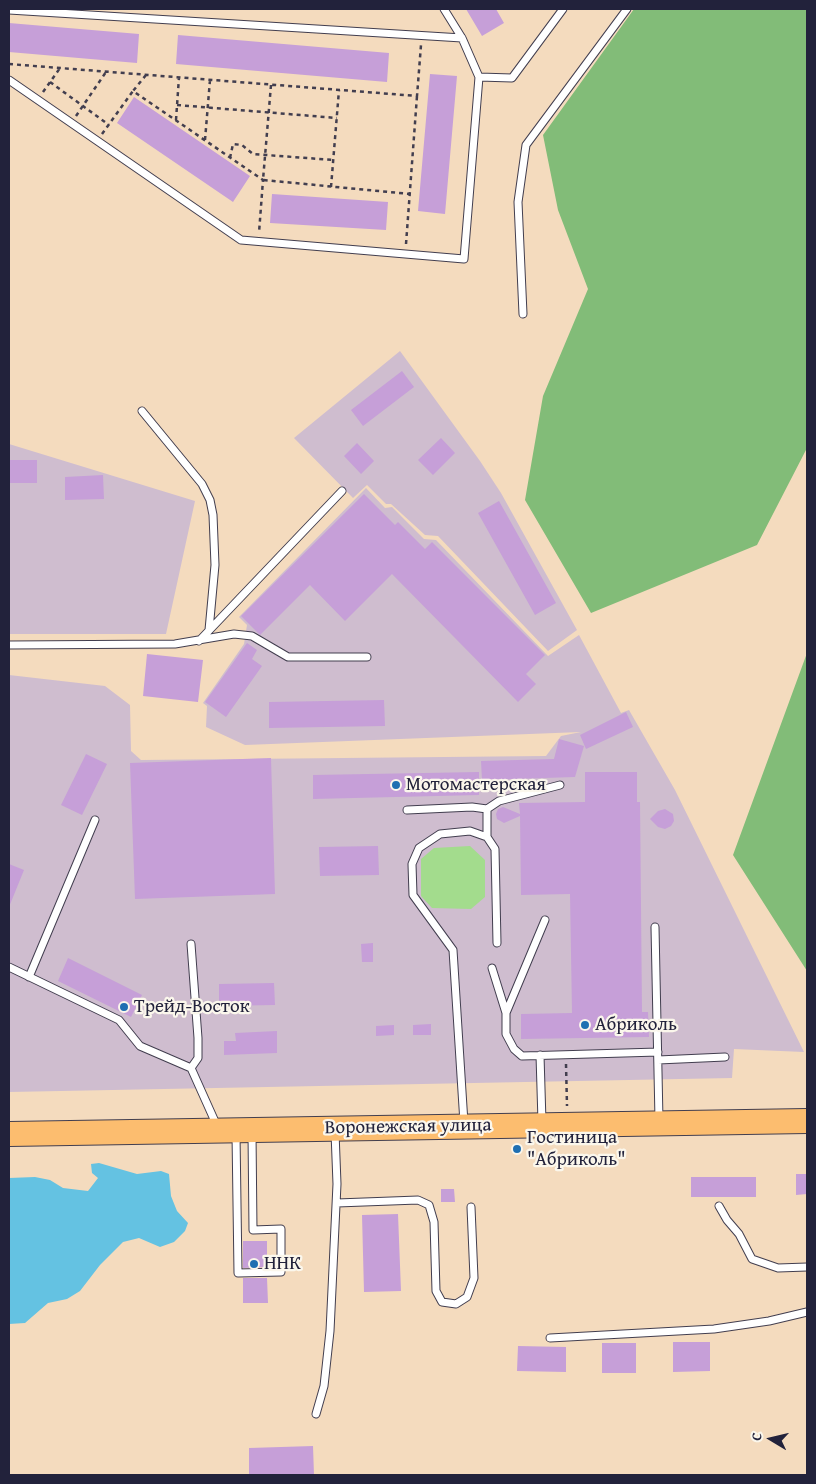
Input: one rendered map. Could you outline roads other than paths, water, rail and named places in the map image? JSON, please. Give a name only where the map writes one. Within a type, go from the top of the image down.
[{"type":"highway","name":"Воронежская улица","points":[[9,1134],[807,1121]]},
{"type":"lane","points":[[9,80],[241,240],[464,259],[479,77],[462,38],[444,9]]},
{"type":"lane","points":[[479,77],[512,78],[563,9]]},
{"type":"lane","points":[[523,314],[518,202],[526,145],[627,9]]},
{"type":"lane","points":[[9,10],[462,38]]},
{"type":"lane","points":[[142,411],[202,484],[210,500],[214,515],[215,565],[209,630]]},
{"type":"lane","points":[[199,642],[342,491]]},
{"type":"lane","points":[[9,645],[175,644],[199,642],[234,634],[252,636],[288,657],[367,657]]},
{"type":"lane","points":[[408,810],[472,807],[487,809],[499,801],[560,785]]},
{"type":"lane","points":[[487,809],[487,837],[495,849],[497,942]]},
{"type":"lane","points":[[29,977],[95,820]]},
{"type":"lane","points":[[464,1126],[453,950],[413,895],[412,864],[419,848],[440,834],[470,831],[487,837]]},
{"type":"lane","points":[[506,1013],[545,920]]},
{"type":"lane","points":[[655,927],[660,1123]]},
{"type":"lane","points":[[191,944],[198,1058],[191,1068]]},
{"type":"lane","points":[[9,967],[119,1020],[140,1046],[191,1068],[236,1131],[253,1230],[281,1229],[281,1272],[238,1273],[236,1131]]},
{"type":"lane","points":[[492,968],[506,1013],[506,1034],[514,1049],[522,1056],[566,1054],[725,1057]]},
{"type":"lane","points":[[540,1055],[542,1125]]},
{"type":"lane","points":[[316,1414],[324,1386],[330,1331],[337,1203],[335,1129]]},
{"type":"lane","points":[[337,1203],[418,1200],[429,1205],[434,1222],[436,1291],[442,1302],[456,1304],[467,1297],[474,1278],[471,1207]]},
{"type":"lane","points":[[719,1206],[727,1220],[739,1234],[752,1259],[778,1268],[807,1267]]},
{"type":"lane","points":[[550,1338],[714,1329],[769,1321],[807,1312]]},
{"type":"water","points":[[99,1163],[137,1174],[161,1171],[169,1174],[171,1196],[177,1211],[188,1223],[185,1231],[174,1242],[160,1247],[139,1238],[123,1242],[100,1265],[80,1291],[67,1299],[48,1303],[25,1323],[9,1324],[9,1178],[35,1177],[50,1180],[63,1188],[88,1191],[98,1178],[92,1173],[91,1164]]},
{"type":"place","name":"Мотомастерская","points":[[396,785]]},
{"type":"place","name":"Трейд-Восток","points":[[124,1007]]},
{"type":"place","name":"Абриколь","points":[[585,1025]]},
{"type":"place","name":"Гостиница \"Абриколь\"","points":[[517,1149]]},
{"type":"place","name":"ННК","points":[[254,1264]]}]
